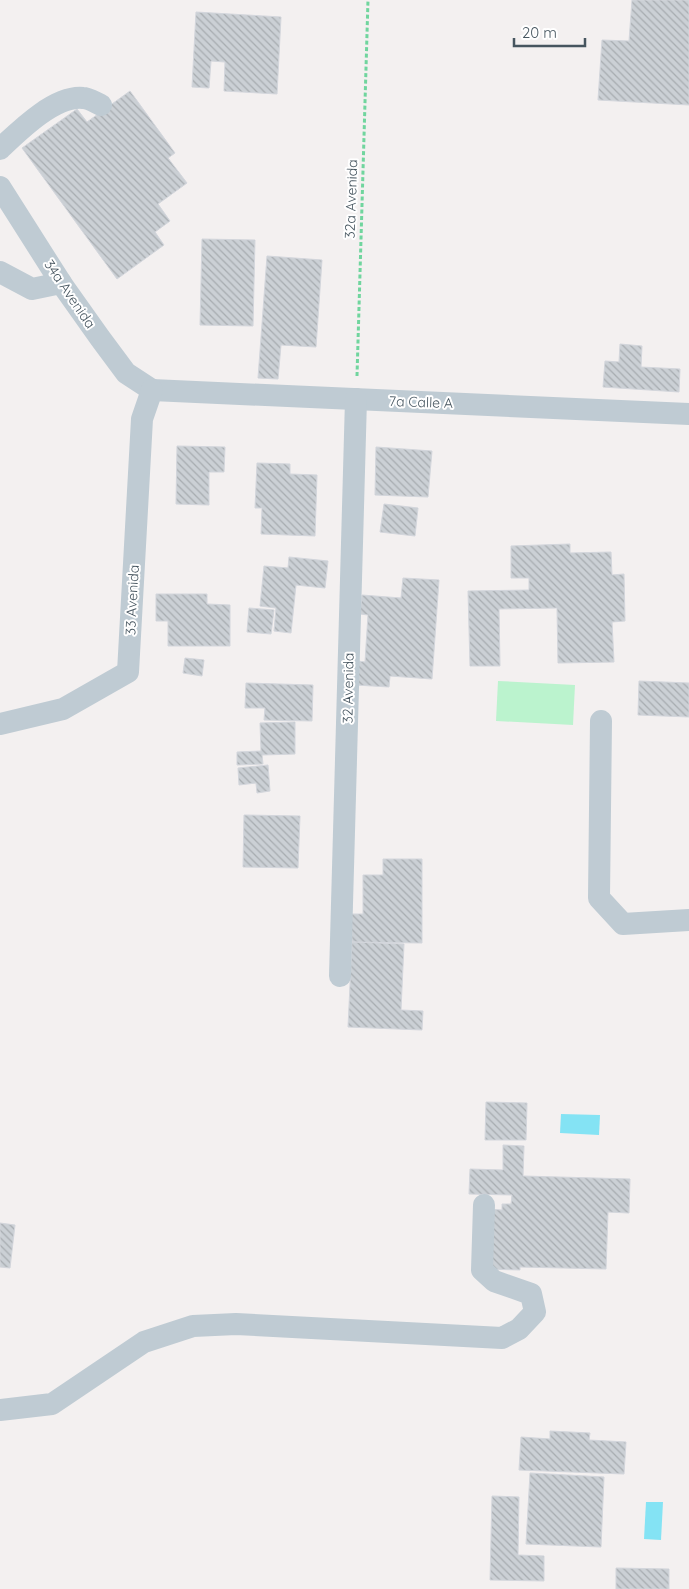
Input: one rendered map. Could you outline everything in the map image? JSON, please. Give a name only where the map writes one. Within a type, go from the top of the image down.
[{"type":"street","points":[[0,149],[35,119],[71,98],[85,98],[101,105]]},
{"type":"street","name":"34a Avenida","points":[[0,187],[61,283],[126,373],[152,390]]},
{"type":"street","points":[[0,272],[32,289],[61,283]]},
{"type":"street","name":"7a Calle A","points":[[152,390],[689,414]]},
{"type":"street","name":"33 Avenida","points":[[0,724],[63,709],[128,672],[142,419],[152,390]]},
{"type":"street","name":"32 Avenida","points":[[340,976],[356,399]]},
{"type":"street","points":[[601,721],[599,898],[623,924],[689,920]]},
{"type":"street","points":[[0,1410],[52,1404],[144,1342],[193,1326],[236,1324],[502,1338],[519,1329],[534,1312],[531,1294],[494,1281],[482,1270],[484,1205]]},
{"type":"path","name":"32a Avenida","points":[[356,399],[368,0]]},
{"type":"green space","points":[[498,681],[575,685],[573,725],[496,721]]},
{"type":"water","points":[[561,1114],[600,1115],[599,1135],[560,1133]]},
{"type":"water","points":[[646,1502],[663,1502],[661,1540],[644,1539]]},
{"type":"building","points":[[632,0],[689,0],[689,105],[598,100],[602,40],[629,41]]},
{"type":"building","points":[[196,12],[281,17],[277,94],[224,91],[225,62],[211,61],[209,88],[192,87]]},
{"type":"building","points":[[130,91],[175,153],[168,158],[187,183],[158,204],[170,221],[155,232],[164,245],[117,279],[22,148],[77,109],[87,122]]},
{"type":"building","points":[[202,239],[255,240],[253,326],[200,325]]},
{"type":"building","points":[[267,256],[322,260],[316,347],[281,345],[278,379],[258,378]]},
{"type":"building","points":[[620,344],[642,346],[641,367],[680,369],[679,392],[603,387],[605,361],[619,362]]},
{"type":"building","points":[[177,446],[225,447],[224,472],[209,472],[209,505],[176,504]]},
{"type":"building","points":[[376,447],[432,451],[428,497],[375,495]]},
{"type":"building","points":[[257,463],[290,464],[290,474],[317,475],[315,536],[261,534],[262,508],[255,508]]},
{"type":"building","points":[[384,504],[418,508],[415,536],[380,532]]},
{"type":"building","points":[[570,544],[570,553],[611,552],[612,575],[624,574],[625,621],[612,622],[614,662],[558,663],[557,608],[499,609],[500,666],[470,666],[468,591],[529,590],[529,578],[511,578],[511,546]]},
{"type":"building","points":[[289,557],[328,561],[325,588],[296,585],[291,633],[274,631],[276,608],[260,606],[264,566],[288,568]]},
{"type":"building","points":[[403,578],[439,580],[432,679],[390,676],[389,687],[356,685],[358,661],[365,662],[368,615],[360,614],[362,595],[401,598]]},
{"type":"building","points":[[156,594],[207,594],[207,604],[230,605],[230,646],[168,646],[168,621],[156,621]]},
{"type":"building","points":[[249,608],[274,610],[271,634],[247,632]]},
{"type":"building","points":[[185,658],[204,660],[202,676],[183,673]]},
{"type":"building","points":[[639,681],[689,683],[689,717],[638,715]]},
{"type":"building","points":[[246,683],[313,685],[312,721],[264,720],[265,708],[245,708]]},
{"type":"building","points":[[295,722],[295,754],[262,755],[263,764],[237,765],[237,752],[261,751],[260,723]]},
{"type":"building","points":[[268,765],[270,791],[257,793],[256,783],[239,785],[238,768]]},
{"type":"building","points":[[244,815],[300,816],[298,868],[243,867]]},
{"type":"building","points":[[383,859],[422,859],[422,943],[352,942],[351,914],[363,914],[363,875],[383,875]]},
{"type":"building","points":[[352,942],[404,944],[401,1010],[423,1011],[422,1030],[348,1027]]},
{"type":"building","points":[[486,1102],[527,1103],[526,1140],[485,1140]]},
{"type":"building","points":[[503,1145],[524,1146],[523,1176],[630,1179],[629,1213],[608,1212],[606,1269],[520,1267],[520,1270],[484,1269],[486,1209],[502,1210],[502,1204],[511,1204],[512,1195],[469,1194],[470,1169],[503,1170]]},
{"type":"building","points":[[0,1223],[15,1225],[10,1268],[0,1267]]},
{"type":"building","points":[[550,1431],[590,1433],[589,1440],[626,1442],[624,1474],[519,1470],[521,1437],[550,1439]]},
{"type":"building","points":[[530,1473],[604,1477],[601,1547],[526,1544]]},
{"type":"building","points":[[492,1496],[519,1497],[518,1555],[544,1556],[544,1581],[490,1580]]},
{"type":"building","points":[[616,1568],[669,1569],[669,1589],[616,1589]]}]
